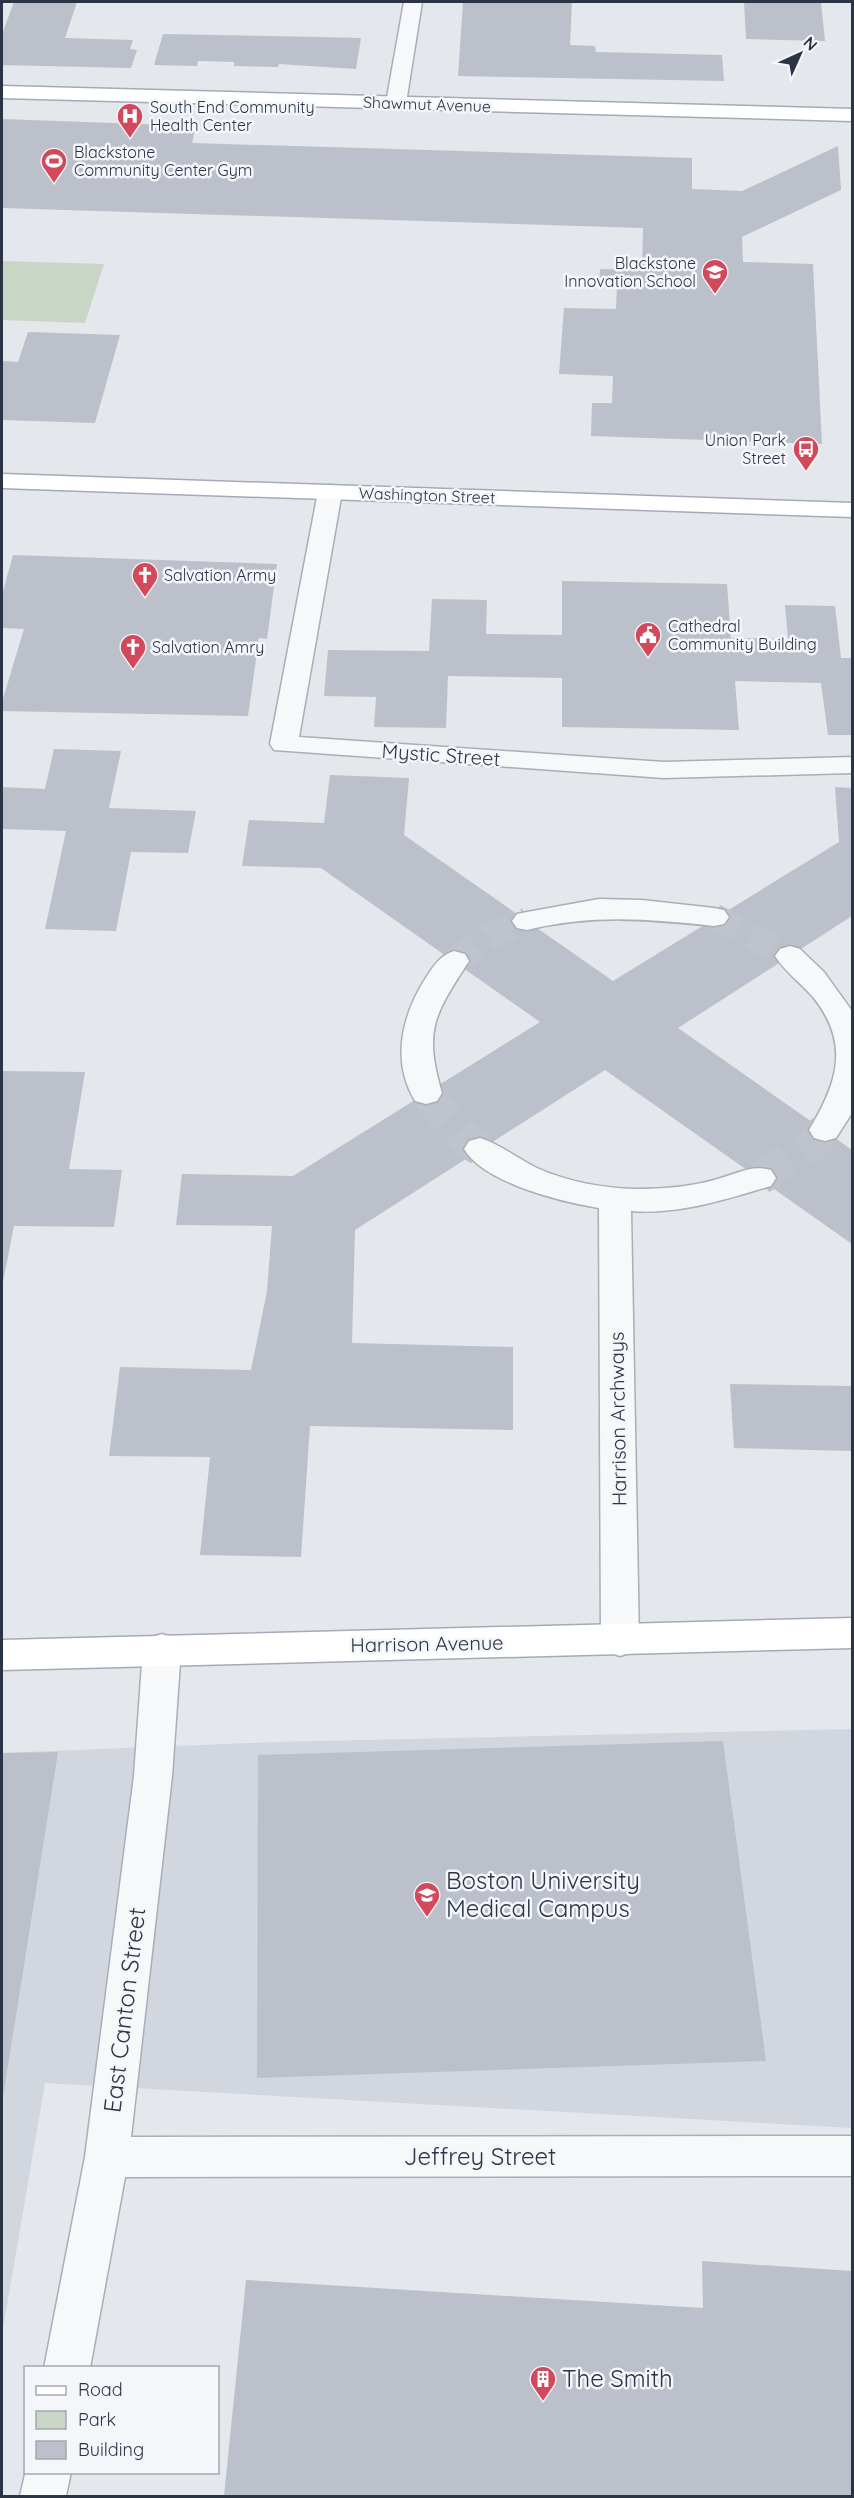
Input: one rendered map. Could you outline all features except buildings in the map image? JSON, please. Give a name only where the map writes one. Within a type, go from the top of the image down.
[{"type":"main road","name":"Shawmut Avenue","points":[[2,92],[852,115]]},
{"type":"main road","name":"Washington Street","points":[[2,480],[852,510]]},
{"type":"main road","name":"Harrison Avenue","points":[[2,1655],[162,1649],[620,1641],[852,1633]]},
{"type":"street","points":[[396,103],[413,2]]},
{"type":"street","name":"Mystic Street","points":[[330,492],[285,744],[664,770],[852,765]]},
{"type":"street","points":[[527,921],[587,908],[621,906],[714,917]]},
{"type":"street","points":[[790,956],[827,991],[846,1025],[852,1056],[851,1076],[845,1097],[825,1130]]},
{"type":"street","points":[[426,1093],[416,1056],[416,1033],[422,1011],[454,961]]},
{"type":"street","points":[[480,1149],[515,1171],[551,1185],[615,1198],[687,1197],[760,1178]]},
{"type":"street","name":"Harrison Archways","points":[[615,1198],[620,1641]]},
{"type":"street","name":"East Canton Street","points":[[67,2366],[107,2157],[153,1776],[162,1649]]},
{"type":"street","name":"Jeffrey Street","points":[[107,2157],[852,2156]]},
{"type":"street","points":[[43,2496],[48,2474]]},
{"type":"shaded area","name":"Boston University Medical Campus","points":[[852,1729],[852,2128],[45,2083],[2,2335],[2,1753],[276,1742]]},
{"type":"green space","points":[[2,261],[104,264],[85,323],[2,320]]},
{"type":"tunnel","points":[[714,917],[790,956]]},
{"type":"tunnel","points":[[454,961],[488,936],[527,921]]},
{"type":"tunnel","points":[[426,1093],[467,1141],[480,1149]]},
{"type":"tunnel","points":[[760,1178],[810,1146],[825,1130]]},
{"type":"place","name":"South End Community Health Center","points":[[130,139]]},
{"type":"place","name":"Blackstone Community Center Gym","points":[[54,184]]},
{"type":"place","name":"Blackstone Innovation School","points":[[715,295]]},
{"type":"place","name":"Union Park Street","points":[[806,472]]},
{"type":"place","name":"Salvation Army","points":[[145,598]]},
{"type":"place","name":"Cathedral Community Building","points":[[648,658]]},
{"type":"place","name":"Salvation Amry","points":[[133,670]]},
{"type":"place","name":"Boston University Medical Campus","points":[[427,1918]]},
{"type":"place","name":"The Smith","points":[[543,2402]]}]
